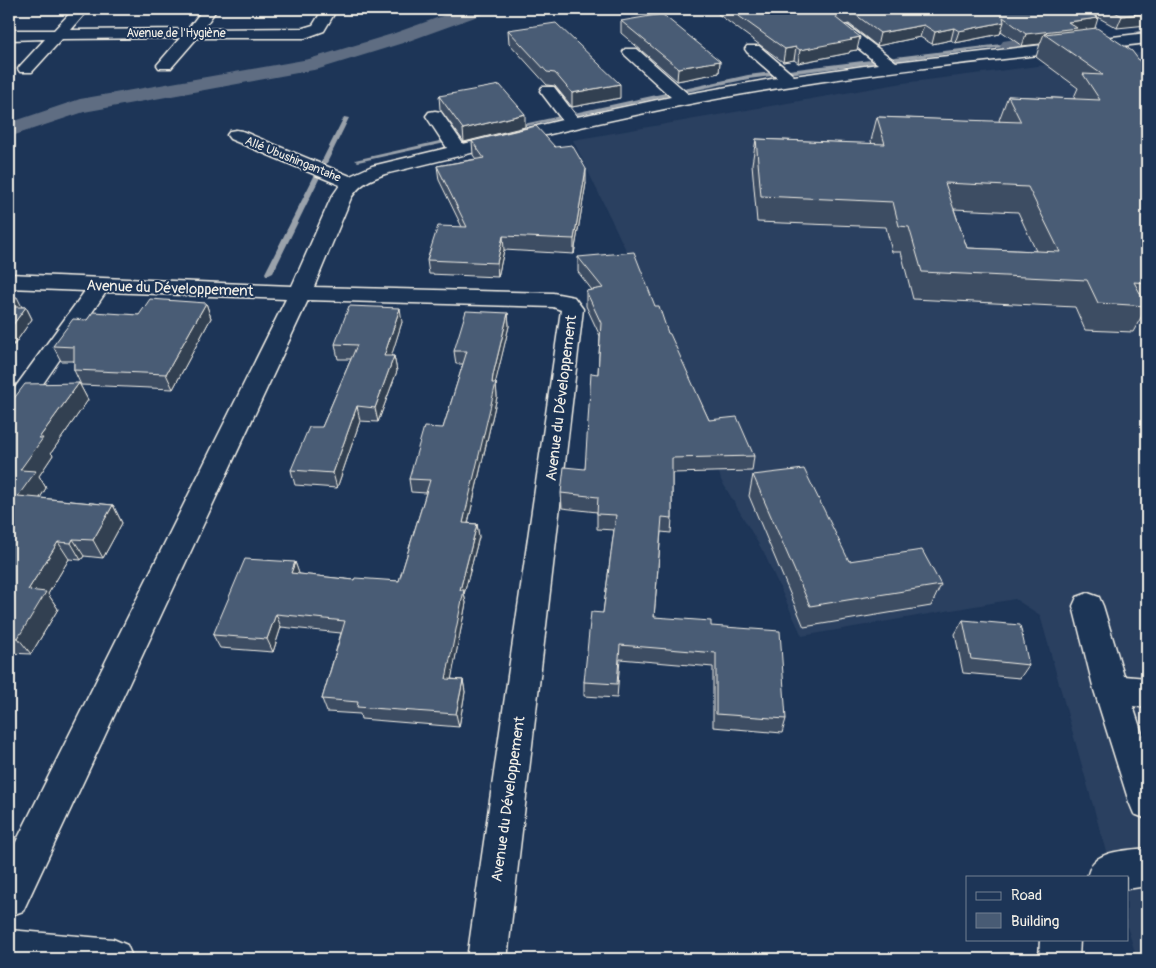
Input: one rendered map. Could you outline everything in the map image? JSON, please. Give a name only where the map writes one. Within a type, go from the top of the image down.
[{"type":"street","points":[[26,69],[82,9]]},
{"type":"street","points":[[164,65],[193,33],[210,9]]},
{"type":"street","name":"Avenue de l'Hygiène","points":[[9,34],[305,33],[320,28],[330,9]]},
{"type":"street","points":[[1102,27],[1136,40],[1147,54]]},
{"type":"street","points":[[843,29],[892,67]]},
{"type":"street","points":[[9,897],[300,293],[340,198],[351,183],[362,176],[379,170],[457,150],[684,100],[790,81],[892,67],[1136,40]]},
{"type":"street","points":[[753,49],[790,81]]},
{"type":"street","points":[[631,52],[684,100]]},
{"type":"street","points":[[548,91],[573,123]]},
{"type":"street","points":[[435,116],[448,133],[457,150]]},
{"type":"street","name":"Allé Ubushingantahe","points":[[236,136],[351,183]]},
{"type":"street","name":"Avenue du Développement","points":[[9,281],[300,293],[553,300],[566,302],[572,309],[487,959]]},
{"type":"street","points":[[9,414],[100,285]]},
{"type":"street","points":[[1088,606],[1111,690],[1147,802]]},
{"type":"street","points":[[1111,690],[1147,693]]},
{"type":"street","points":[[1107,876],[1112,872],[1147,867]]},
{"type":"street","points":[[1060,940],[1060,959]]},
{"type":"street","points":[[9,950],[112,959]]},
{"type":"shaded area","points":[[1147,52],[1147,959],[1137,959],[1128,929],[1128,876],[1113,876],[1040,615],[1015,599],[802,636],[764,553],[721,480],[702,408],[573,140],[903,83]]},
{"type":"building","points":[[729,9],[1083,9],[1098,18],[1068,22],[1077,28],[1026,34],[1003,17],[1004,22],[959,31],[954,28],[935,32],[924,25],[880,33],[852,12],[839,13],[836,18],[860,37],[800,50],[796,47],[785,49]]},
{"type":"building","points":[[1109,9],[1147,9],[1147,13],[1122,16]]},
{"type":"building","points":[[662,14],[720,61],[678,68],[621,21]]},
{"type":"building","points":[[556,23],[620,84],[572,93],[555,73],[547,72],[508,30]]},
{"type":"building","points":[[1097,28],[1132,51],[1147,71],[1147,283],[1134,282],[1147,306],[1098,303],[1087,280],[922,272],[909,227],[899,226],[893,202],[761,196],[756,139],[885,144],[877,117],[1021,122],[1008,96],[1100,100],[1083,74],[1103,75],[1044,34]],"holes":[[[945,183],[1028,187],[1060,252],[967,248]]]},
{"type":"building","points":[[500,85],[525,114],[463,129],[439,96]]},
{"type":"building","points":[[536,126],[555,147],[572,145],[586,169],[574,239],[503,236],[497,263],[427,260],[438,226],[467,227],[437,166],[484,158],[472,141]]},
{"type":"building","points":[[634,252],[655,306],[659,306],[668,333],[709,420],[737,417],[754,456],[672,458],[672,518],[662,517],[654,617],[711,621],[711,626],[780,631],[786,719],[716,714],[716,653],[620,645],[617,684],[584,682],[591,612],[603,613],[616,515],[597,514],[598,497],[561,493],[564,467],[585,469],[591,373],[598,374],[601,323],[586,291],[603,288],[578,257]]},
{"type":"building","points":[[9,297],[17,297],[9,307]]},
{"type":"building","points":[[150,299],[206,303],[166,374],[74,370],[74,347],[53,346],[73,319],[87,320],[93,312],[139,315]]},
{"type":"building","points":[[349,306],[400,308],[384,356],[394,356],[375,408],[357,406],[333,473],[291,470],[309,427],[322,427],[357,345],[335,344]]},
{"type":"building","points":[[9,307],[26,307],[9,330]]},
{"type":"building","points":[[466,311],[508,313],[493,375],[492,383],[496,383],[463,523],[477,524],[460,590],[464,590],[446,679],[463,680],[456,714],[357,707],[358,702],[322,699],[345,621],[276,614],[267,639],[213,635],[245,559],[295,562],[291,573],[354,580],[355,578],[399,581],[430,480],[409,479],[424,427],[443,428],[467,351],[454,351]]},
{"type":"building","points":[[79,383],[39,438],[43,438],[20,470],[36,471],[18,496],[113,505],[93,540],[73,539],[71,543],[58,542],[28,590],[46,592],[18,638],[9,637],[9,405],[25,384]]},
{"type":"building","points":[[804,469],[849,561],[922,550],[941,585],[810,606],[753,475]]},
{"type":"building","points":[[963,620],[1020,625],[1029,665],[971,659]]},
{"type":"waterway","points":[[9,130],[80,106],[312,65],[399,38],[479,9]]},
{"type":"waterway","points":[[1010,45],[1089,33],[1089,31],[1049,9]]},
{"type":"waterway","points":[[1138,32],[1147,31]]},
{"type":"waterway","points":[[513,127],[748,77],[1010,45]]},
{"type":"waterway","points":[[269,273],[346,118]]},
{"type":"waterway","points":[[358,160],[475,135]]}]
